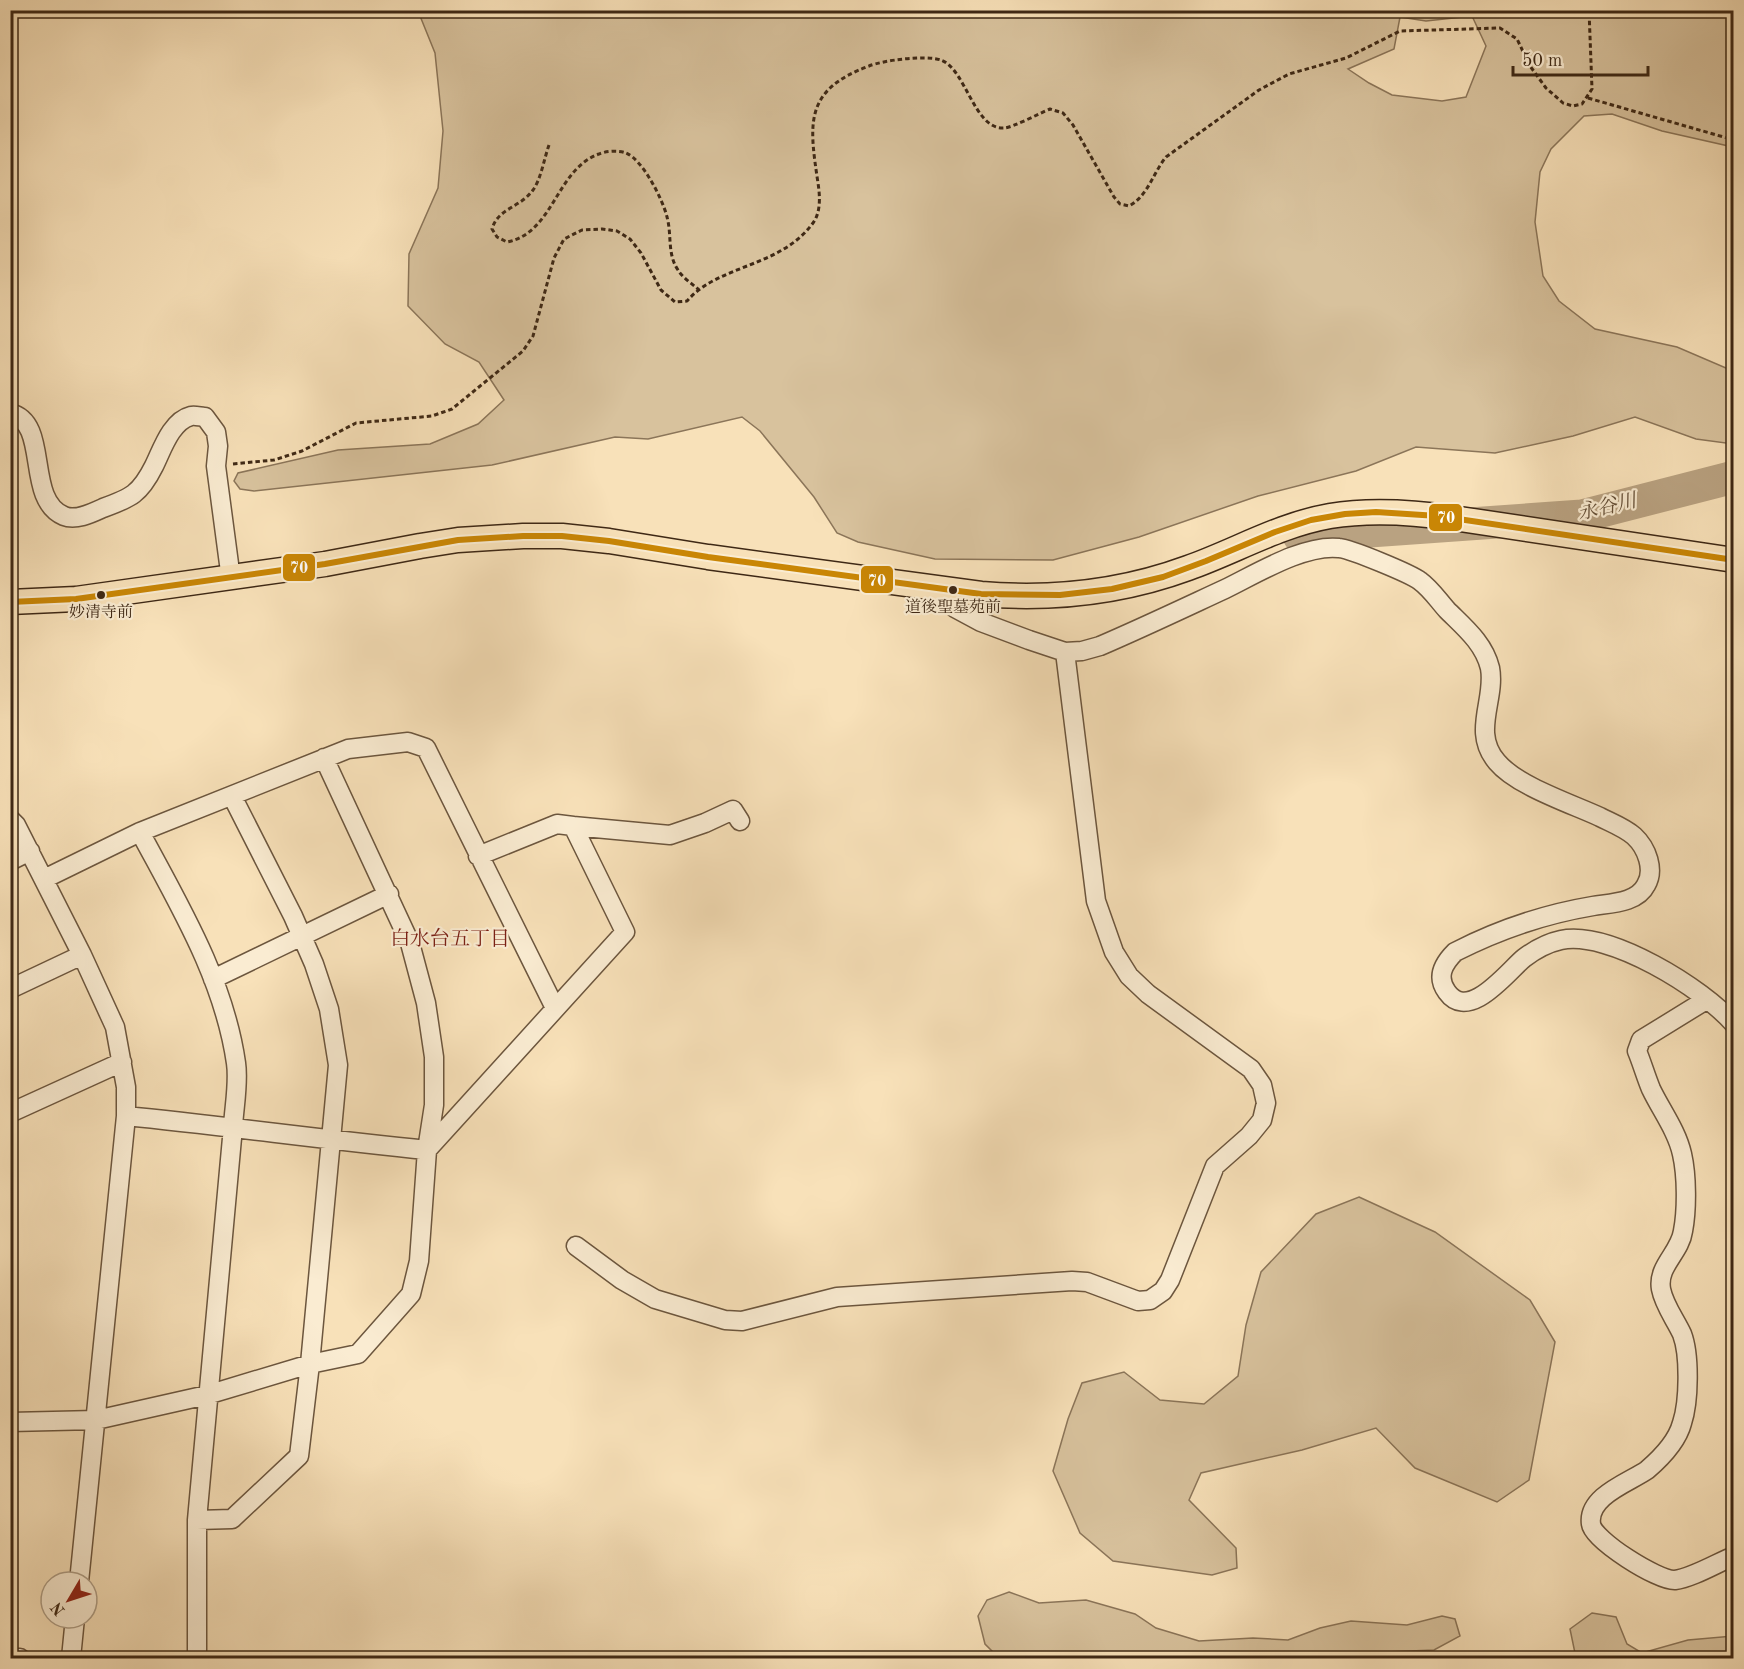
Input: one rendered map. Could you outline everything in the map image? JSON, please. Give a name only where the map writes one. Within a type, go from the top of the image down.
[{"type":"main road","points":[[10,602],[76,599],[231,579],[370,557],[458,540],[523,536],[562,536],[609,541],[708,557],[926,586],[1017,597],[1053,597],[1110,589],[1154,579],[1189,568],[1297,524],[1330,516],[1374,512],[1415,513],[1453,518],[1734,560]]},
{"type":"street","points":[[10,413],[20,415],[28,425],[43,492],[51,506],[65,517],[83,516],[127,499],[144,485],[168,437],[179,424],[191,416],[205,417],[216,432],[218,446],[216,465],[231,579]]},
{"type":"street","points":[[926,586],[955,608],[981,622],[1065,652],[1082,651],[1100,646],[1278,563],[1324,549],[1340,548],[1419,580],[1467,629],[1486,655],[1491,683],[1486,710],[1486,737],[1497,762],[1522,781],[1619,826],[1634,836],[1644,848],[1649,863],[1650,877],[1645,888],[1636,896],[1622,902],[1572,910],[1531,921],[1455,952],[1446,961],[1441,972],[1443,985],[1449,995],[1458,1001],[1470,1001],[1482,996],[1518,963],[1543,945],[1579,938],[1613,945],[1633,954],[1706,1000],[1734,1024]]},
{"type":"street","points":[[576,1246],[622,1280],[655,1299],[725,1320],[742,1321],[837,1297],[892,1292],[1072,1281],[1097,1285],[1138,1301],[1150,1300],[1163,1291],[1170,1280],[1215,1166],[1249,1136],[1262,1120],[1266,1103],[1262,1085],[1251,1069],[1148,994],[1129,976],[1114,952],[1096,901],[1065,652]]},
{"type":"street","points":[[44,879],[140,832],[324,758],[348,749],[408,742],[426,748],[555,1008]]},
{"type":"street","points":[[10,1422],[96,1420],[207,1395],[310,1364],[358,1354],[411,1294],[419,1261],[427,1150],[434,1105],[434,1057],[426,1003],[410,943],[324,758]]},
{"type":"street","points":[[197,1520],[232,1519],[299,1456],[310,1364],[338,1065],[329,1009],[302,936],[232,795]]},
{"type":"street","points":[[478,856],[557,824],[670,835],[734,810],[740,821]]},
{"type":"street","points":[[10,819],[16,825],[30,851],[115,1027],[126,1087],[126,1116],[80,1570]]},
{"type":"street","points":[[427,1150],[625,932],[573,826]]},
{"type":"street","points":[[140,832],[195,934],[221,1000],[236,1064],[233,1127],[197,1520],[197,1659]]},
{"type":"street","points":[[10,861],[30,851]]},
{"type":"street","points":[[213,979],[388,894]]},
{"type":"street","points":[[10,990],[81,955]]},
{"type":"street","points":[[1706,1000],[1641,1040],[1637,1051],[1651,1088],[1677,1138],[1684,1167],[1683,1234],[1679,1246],[1660,1277],[1660,1288],[1665,1302],[1682,1335],[1687,1352],[1688,1369],[1682,1424],[1676,1438],[1656,1462],[1607,1494],[1591,1517],[1591,1527],[1598,1537],[1650,1573],[1664,1579],[1674,1580],[1734,1556]]},
{"type":"street","points":[[10,1113],[122,1062]]},
{"type":"street","points":[[126,1116],[233,1127],[331,1141],[427,1150]]},
{"type":"street","points":[[71,1659],[74,1630]]},
{"type":"street","points":[[10,1658],[20,1659]]},
{"type":"path","points":[[216,465],[274,460],[302,452],[356,423],[432,416],[452,409],[523,351],[533,336],[554,258],[564,239],[582,230],[617,231],[630,239],[641,253],[662,290],[675,302],[687,301],[698,289],[765,260],[794,243],[814,221],[820,199],[812,133],[815,109],[827,90],[853,72],[878,62],[902,58],[940,60],[950,66],[991,126],[1004,128],[1050,109],[1064,113],[1114,197],[1120,204],[1129,206],[1138,202],[1166,157],[1259,90],[1289,74],[1346,58],[1400,31],[1500,28],[1516,39],[1530,66],[1546,88],[1563,103],[1573,106],[1582,104],[1592,89],[1589,10]]},
{"type":"path","points":[[1588,98],[1734,140]]},
{"type":"path","points":[[549,145],[535,188],[522,203],[510,208],[495,219],[492,229],[497,237],[507,242],[516,241],[528,232],[547,214],[566,180],[588,158],[606,151],[626,153],[642,166],[660,198],[668,218],[671,255],[678,272],[698,289]]},
{"type":"shaded area","points":[[418,11],[1733,11],[1733,147],[1662,131],[1612,114],[1584,116],[1551,149],[1540,172],[1535,222],[1543,276],[1559,301],[1595,329],[1677,347],[1733,371],[1733,444],[1696,439],[1635,417],[1573,436],[1495,453],[1416,447],[1356,471],[1258,496],[1139,537],[1053,560],[935,559],[858,542],[837,533],[814,497],[760,431],[742,417],[648,439],[615,437],[492,465],[254,491],[240,489],[234,481],[238,473],[338,450],[430,444],[478,424],[504,400],[479,362],[445,344],[408,306],[409,254],[438,188],[443,131],[435,53]],"holes":[[[1472,16],[1486,46],[1466,97],[1442,101],[1392,95],[1348,69],[1394,49],[1400,17],[1426,21]]]},
{"type":"shaded area","points":[[1359,1197],[1435,1232],[1530,1300],[1555,1342],[1529,1480],[1497,1502],[1415,1468],[1376,1428],[1302,1450],[1201,1473],[1189,1500],[1236,1548],[1237,1568],[1212,1575],[1113,1561],[1080,1533],[1053,1471],[1068,1419],[1082,1383],[1124,1372],[1160,1400],[1204,1404],[1238,1376],[1246,1325],[1261,1272],[1316,1214]]},
{"type":"shaded area","points":[[1009,1592],[1039,1603],[1086,1600],[1135,1614],[1156,1628],[1199,1641],[1253,1638],[1288,1640],[1320,1628],[1351,1621],[1407,1625],[1442,1616],[1455,1619],[1460,1636],[1434,1650],[1338,1654],[1315,1658],[999,1658],[985,1644],[978,1616],[987,1600]]},
{"type":"shaded area","points":[[1592,1613],[1616,1617],[1627,1644],[1642,1653],[1688,1640],[1733,1636],[1733,1658],[1576,1658],[1570,1629]]},
{"type":"waterway","name":"永谷川","points":[[1299,536],[1582,516],[1734,477]]},
{"type":"transit line","name":"70","points":[[10,602],[76,599],[325,564],[458,540],[523,536],[562,536],[609,541],[708,557],[981,594],[1060,595],[1112,589],[1163,577],[1311,520],[1345,514],[1376,512],[1438,516],[1734,560]]},
{"type":"place","name":"道後聖墓苑前","points":[[953,590]]},
{"type":"place","name":"妙清寺前","points":[[101,595]]},
{"type":"district","name":"白水台五丁目","points":[[450,940]]}]
